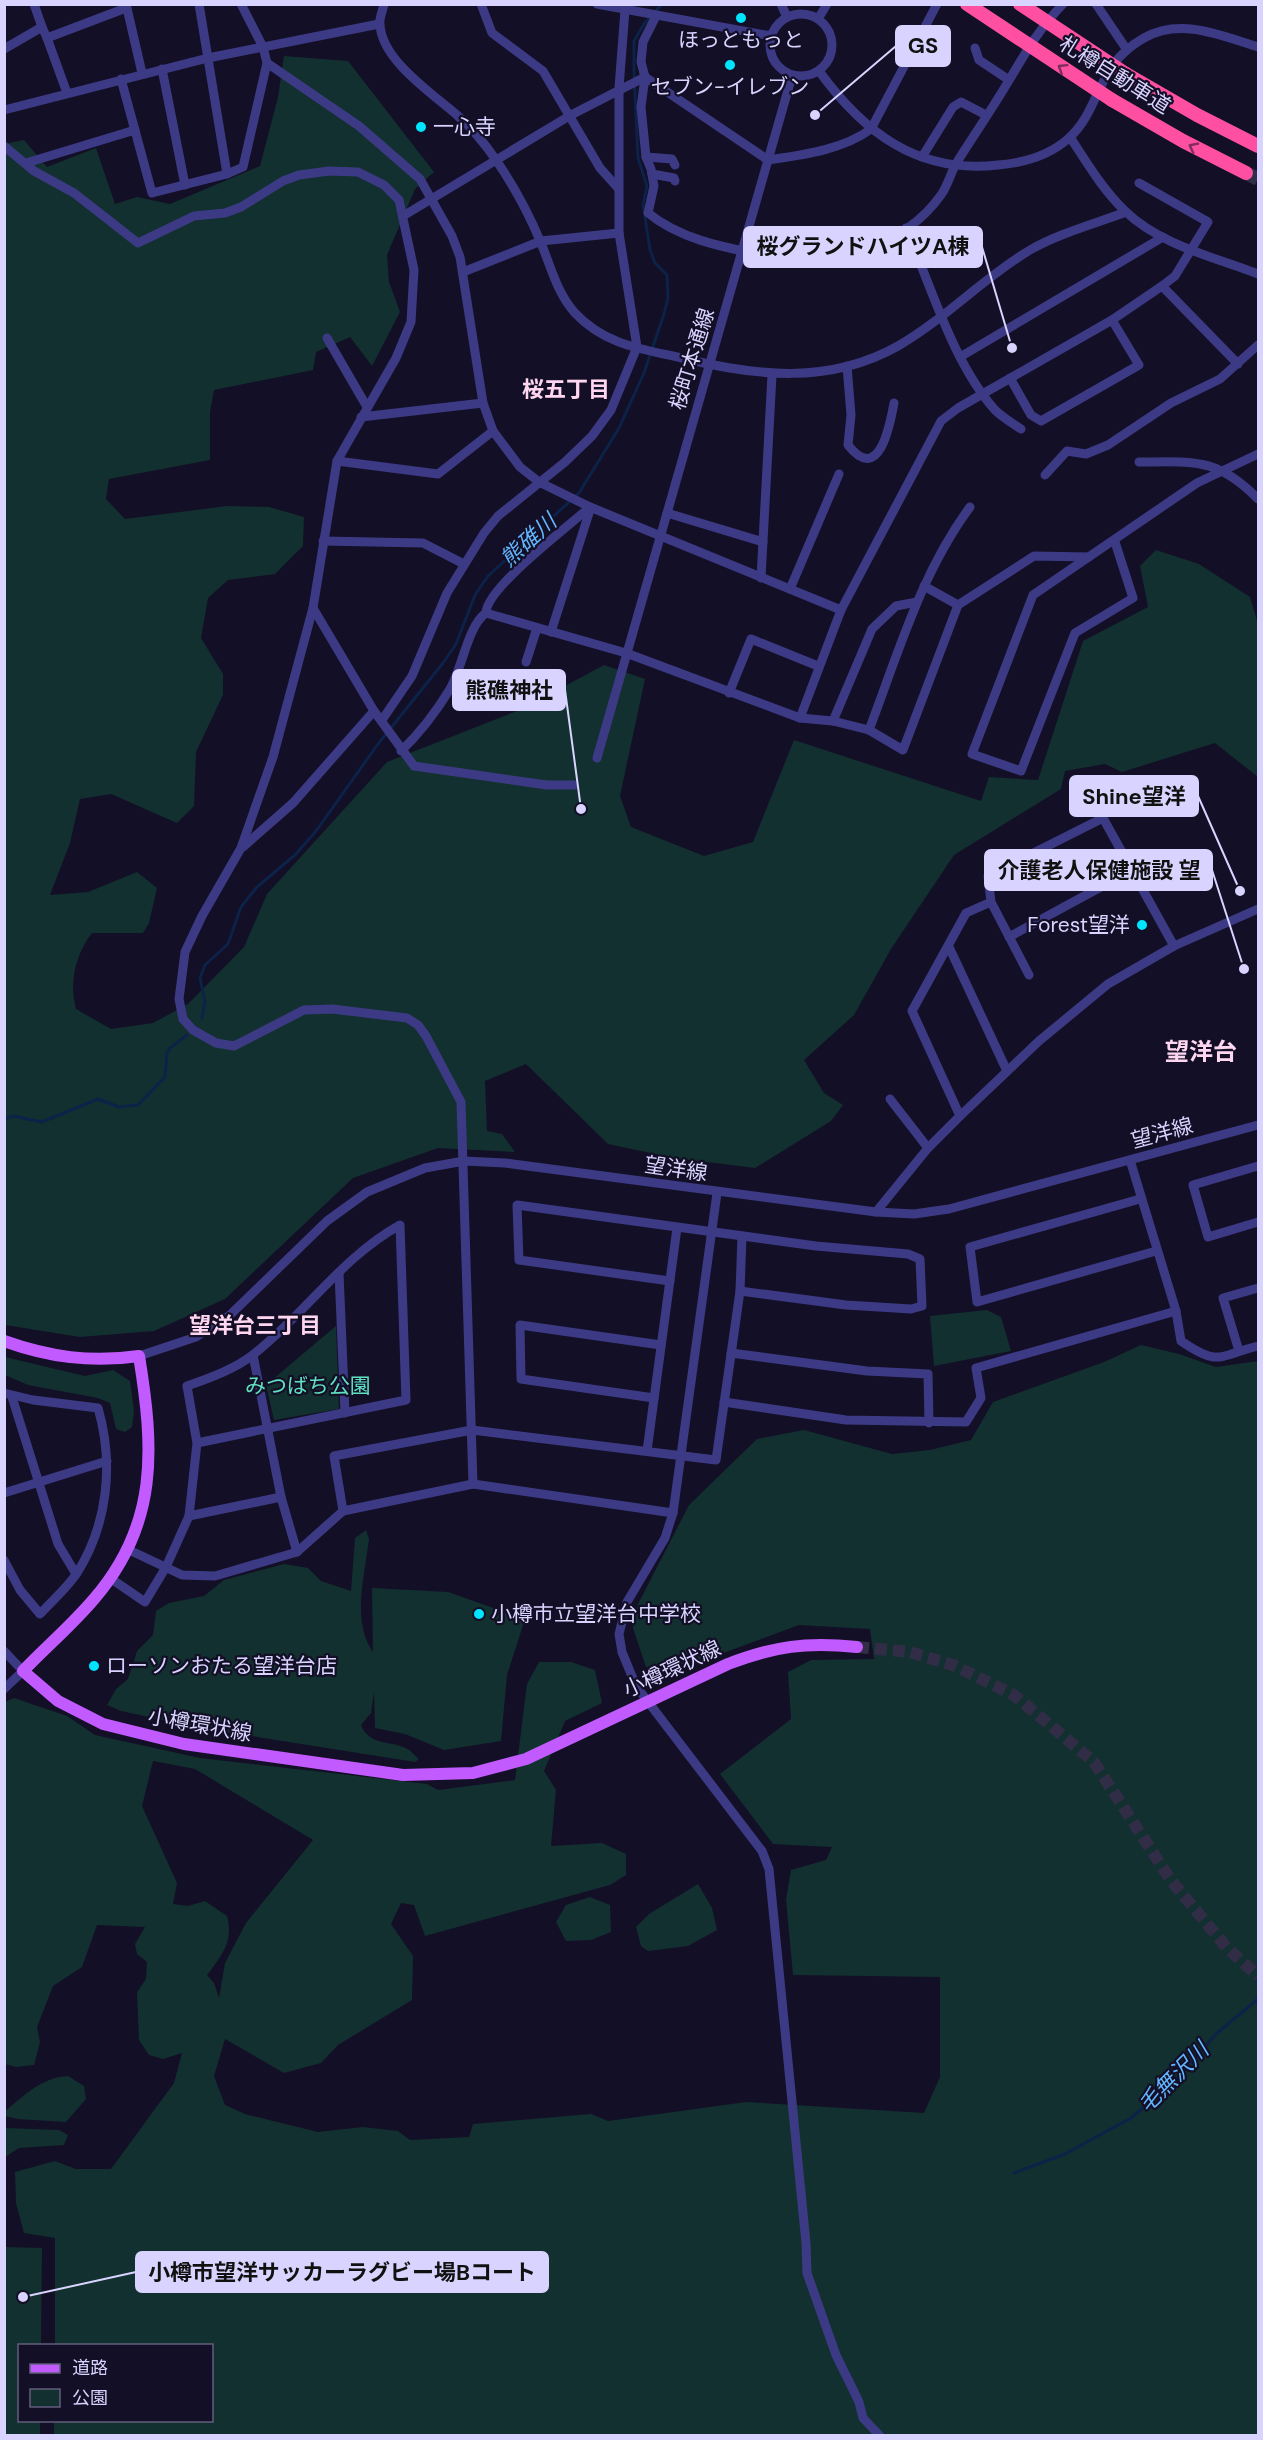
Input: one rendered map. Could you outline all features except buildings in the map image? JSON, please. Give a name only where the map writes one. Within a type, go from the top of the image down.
[{"type":"highway","name":"札樽自動車道","points":[[967,4],[1112,100],[1183,141],[1246,173]]},
{"type":"highway","name":"札樽自動車道","points":[[1020,4],[1126,74],[1197,115],[1258,146]]},
{"type":"main road","points":[[4,1341],[69,1358],[116,1359],[139,1356],[148,1413],[150,1452],[142,1508],[127,1550],[110,1578],[86,1608],[23,1671]]},
{"type":"main road","name":"小樽環状線","points":[[23,1671],[58,1701],[86,1716],[122,1730],[184,1744],[403,1775],[445,1776],[494,1770],[526,1760],[762,1651],[779,1647],[827,1644],[856,1647]]},
{"type":"street","points":[[34,4],[67,93]]},
{"type":"street","points":[[199,4],[227,174]]},
{"type":"street","points":[[122,79],[152,193],[227,174],[243,167],[267,63],[263,47],[241,4]]},
{"type":"street","points":[[384,4],[379,24],[393,55],[405,72],[479,136],[497,161],[518,195],[541,241],[563,298],[577,315],[602,336],[641,348],[709,365],[772,375],[814,372],[861,363],[898,346],[1030,250],[1055,238],[1126,212]]},
{"type":"street","points":[[481,4],[492,33],[543,71],[600,168],[618,188]]},
{"type":"street","points":[[597,4],[771,36]]},
{"type":"street","points":[[781,4],[787,17]]},
{"type":"street","points":[[818,19],[827,4]]},
{"type":"street","points":[[643,78],[768,160],[807,154],[852,139],[871,129],[937,4]]},
{"type":"street","points":[[649,13],[641,62],[643,78],[641,107],[646,157],[654,186],[648,213],[682,234],[743,251],[784,259],[827,260],[879,243],[906,228],[941,194],[955,165],[1038,31],[1063,4]]},
{"type":"street","points":[[1096,4],[1127,50]]},
{"type":"street","points":[[47,38],[126,6],[141,73]]},
{"type":"street","points":[[383,723],[412,676],[447,593],[464,564],[498,516],[581,448],[604,420],[641,348],[620,233],[618,188],[625,10]]},
{"type":"street","points":[[803,14],[818,19],[831,35],[831,55],[819,71],[802,77],[792,76],[776,65],[771,56],[771,36],[780,22],[787,17],[803,14]]},
{"type":"street","points":[[4,110],[141,73],[379,24]]},
{"type":"street","points":[[4,49],[42,27]]},
{"type":"street","points":[[819,71],[839,98],[871,129],[897,147],[922,157],[955,165],[1012,164],[1052,150],[1070,137],[1084,117],[1114,62],[1146,37],[1178,29],[1202,30],[1258,47]]},
{"type":"street","points":[[975,48],[979,60],[1009,80]]},
{"type":"street","points":[[267,63],[359,126],[420,179],[452,236],[463,272],[483,403],[493,430],[520,467],[539,482],[590,507],[841,610]]},
{"type":"street","points":[[162,69],[185,185]]},
{"type":"street","name":"桜町本通線","points":[[597,758],[792,76]]},
{"type":"street","points":[[403,216],[623,86],[643,78]]},
{"type":"street","points":[[922,157],[953,107],[961,102],[986,115]]},
{"type":"street","points":[[26,164],[135,130]]},
{"type":"street","points":[[1070,137],[1099,180],[1126,212],[1162,237],[1258,274]]},
{"type":"street","points":[[4,146],[26,164],[74,193],[138,243],[194,216],[225,213],[241,207],[284,181],[299,175],[329,171],[358,172],[384,185],[399,200],[414,270],[411,322],[396,358],[337,460],[313,608],[273,757],[241,848],[202,916],[185,952],[179,999],[183,1019],[193,1030],[216,1043],[234,1046],[304,1010],[332,1009],[407,1018],[418,1025],[426,1036],[461,1102],[473,1484]]},
{"type":"street","points":[[646,157],[672,159],[675,165]]},
{"type":"street","points":[[652,174],[674,178],[675,181]]},
{"type":"street","points":[[801,718],[818,666],[841,610],[935,429],[949,414],[1112,320],[1162,286],[1175,276],[1193,250],[1209,222],[1139,183]]},
{"type":"street","points":[[906,228],[960,357],[982,394],[997,412],[1021,429]]},
{"type":"street","points":[[463,272],[541,241],[620,233]]},
{"type":"street","points":[[960,357],[1162,237]]},
{"type":"street","points":[[1162,286],[1238,364]]},
{"type":"street","points":[[1010,378],[1030,415],[1041,421],[1138,365],[1112,320]]},
{"type":"street","points":[[327,338],[367,406]]},
{"type":"street","points":[[1045,476],[1067,451],[1086,454],[1108,445],[1171,403],[1220,379],[1258,345]]},
{"type":"street","points":[[847,366],[851,415],[848,445],[856,455],[866,457],[879,453],[886,444],[894,403]]},
{"type":"street","points":[[761,578],[772,375]]},
{"type":"street","points":[[361,417],[483,403]]},
{"type":"street","points":[[337,460],[438,474],[493,430]]},
{"type":"street","points":[[1115,542],[1133,598],[1076,633],[1021,771],[972,754],[1033,595],[1115,542],[1197,483],[1258,454]]},
{"type":"street","points":[[1139,462],[1199,462],[1222,470],[1245,485],[1258,499]]},
{"type":"street","points":[[790,589],[839,474]]},
{"type":"street","points":[[400,751],[423,730],[450,689],[477,622],[486,613],[490,599],[503,582],[590,507]]},
{"type":"street","points":[[551,632],[590,507]]},
{"type":"street","points":[[869,730],[924,586],[955,527],[970,507]]},
{"type":"street","points":[[667,513],[764,542]]},
{"type":"street","points":[[323,541],[423,543],[464,564]]},
{"type":"street","points":[[486,613],[626,653],[801,718],[833,721],[869,730],[903,750],[958,605],[1035,556],[1089,557]]},
{"type":"street","points":[[924,586],[958,605]]},
{"type":"street","points":[[833,721],[872,629],[896,606],[917,602]]},
{"type":"street","points":[[313,608],[374,711],[400,751],[414,766],[547,785],[574,785]]},
{"type":"street","points":[[526,662],[537,627]]},
{"type":"street","points":[[729,693],[751,639],[818,666]]},
{"type":"street","points":[[241,848],[293,803],[374,711]]},
{"type":"street","points":[[1029,975],[991,902],[988,876],[1102,818],[1174,946]]},
{"type":"street","points":[[1009,937],[1132,870]]},
{"type":"street","points":[[960,1116],[912,1011],[966,913],[991,902]]},
{"type":"street","points":[[876,1212],[928,1148],[960,1116],[1007,1071],[1108,984],[1174,946],[1258,909]]},
{"type":"street","points":[[949,947],[1007,1071]]},
{"type":"street","points":[[890,1099],[928,1148]]},
{"type":"street","name":"望洋線","points":[[139,1356],[196,1337],[230,1315],[327,1221],[367,1192],[425,1168],[464,1161],[505,1163],[876,1212],[914,1214],[950,1209],[1258,1125]]},
{"type":"street","points":[[1130,1160],[1176,1311],[1181,1341],[1205,1357],[1227,1356],[1258,1346]]},
{"type":"street","points":[[1258,1166],[1193,1185],[1208,1237],[1258,1222]]},
{"type":"street","points":[[717,1192],[673,1513],[665,1538],[627,1602],[619,1634],[627,1666],[636,1686],[687,1756],[762,1851],[769,1869],[806,2243],[807,2273],[836,2355],[859,2402],[863,2418],[879,2436]]},
{"type":"street","points":[[1140,1199],[970,1247],[976,1302],[1156,1251]]},
{"type":"street","points":[[670,1281],[519,1260],[517,1205],[858,1251],[908,1254],[920,1259],[922,1306],[911,1309],[846,1305],[740,1291]]},
{"type":"street","points":[[110,1578],[145,1602],[166,1567],[189,1516],[197,1443],[187,1386],[224,1372],[253,1355],[361,1250],[400,1225],[406,1400],[197,1443]]},
{"type":"street","points":[[646,1451],[677,1228]]},
{"type":"street","points":[[343,1511],[334,1456],[472,1430],[716,1460],[740,1291],[742,1236]]},
{"type":"street","points":[[339,1272],[345,1413]]},
{"type":"street","points":[[1239,1351],[1223,1298],[1258,1288]]},
{"type":"street","points":[[724,1402],[846,1420],[966,1422],[981,1398],[976,1368],[1176,1311]]},
{"type":"street","points":[[654,1398],[520,1379],[520,1325],[661,1345]]},
{"type":"street","points":[[731,1353],[867,1371],[928,1374],[929,1423]]},
{"type":"street","points":[[253,1355],[270,1428],[281,1497],[297,1552]]},
{"type":"street","points":[[4,1560],[20,1590],[40,1614],[76,1574],[93,1545],[101,1515],[107,1461],[98,1408],[8,1395],[58,1544],[76,1574]]},
{"type":"street","points":[[4,1494],[107,1461]]},
{"type":"street","points":[[127,1550],[182,1575],[215,1576],[297,1552],[343,1511],[473,1484],[673,1513]]},
{"type":"street","points":[[189,1516],[281,1497]]},
{"type":"street","points":[[4,1651],[23,1671],[4,1689]]},
{"type":"green space","points":[[284,56],[348,61],[434,172],[415,189],[387,255],[389,282],[400,312],[372,366],[350,337],[316,352],[313,370],[214,390],[210,412],[210,460],[109,479],[106,499],[125,519],[227,506],[269,507],[304,517],[303,546],[275,574],[228,580],[208,598],[201,638],[223,674],[223,695],[196,752],[194,806],[177,823],[111,794],[80,799],[70,843],[50,895],[88,892],[137,872],[157,888],[149,923],[143,933],[92,933],[81,950],[75,970],[73,989],[76,1009],[111,1029],[153,1023],[188,1004],[244,947],[267,894],[387,762],[522,709],[604,665],[645,679],[620,796],[631,827],[704,856],[753,842],[794,740],[981,801],[989,777],[1038,780],[1083,641],[1148,607],[1140,566],[1156,550],[1199,564],[1250,597],[1258,624],[1258,777],[1215,743],[1122,772],[1105,764],[1065,771],[1061,789],[954,855],[891,949],[854,1015],[804,1060],[824,1093],[843,1105],[831,1121],[755,1168],[674,1158],[608,1144],[526,1064],[485,1081],[487,1131],[502,1134],[515,1152],[438,1148],[353,1178],[225,1299],[154,1331],[80,1337],[5,1325],[4,144],[24,140],[47,167],[96,148],[115,204],[137,197],[170,204],[260,166],[278,97]]},
{"type":"green space","points":[[987,1310],[1001,1317],[1011,1351],[934,1366],[930,1316]]},
{"type":"green space","name":"みつばち公園","points":[[336,1326],[339,1409],[274,1420],[266,1385]]},
{"type":"green space","points":[[1141,1345],[1179,1354],[1216,1367],[1258,1361],[1258,2435],[54,2435],[54,2422],[213,2422],[213,2344],[55,2344],[55,2238],[24,2233],[16,2203],[15,2172],[55,2161],[76,2169],[111,2169],[174,2083],[182,2053],[163,2059],[149,2055],[139,2040],[137,1992],[146,1979],[147,1962],[137,1954],[135,1944],[145,1927],[97,1925],[82,1967],[53,1986],[37,2027],[40,2042],[34,2065],[16,2067],[5,2064],[5,1702],[14,1698],[67,1716],[95,1735],[200,1758],[427,1784],[438,1790],[515,1780],[527,1684],[539,1662],[571,1662],[595,1670],[602,1703],[565,1721],[544,1771],[556,1790],[551,1846],[602,1843],[626,1854],[626,1875],[610,1885],[425,1936],[414,1905],[401,1903],[391,1924],[413,1956],[412,2000],[338,2045],[321,2063],[284,2073],[225,2039],[214,2076],[225,2105],[245,2114],[318,2132],[363,2127],[398,2131],[410,2140],[469,2137],[473,2124],[591,2114],[608,2121],[746,2102],[924,2113],[940,2077],[940,1977],[793,1975],[786,1900],[791,1870],[826,1860],[832,1847],[773,1844],[720,1774],[791,1719],[788,1672],[811,1660],[874,1659],[870,1629],[799,1625],[672,1672],[646,1667],[633,1628],[638,1604],[689,1505],[757,1439],[804,1430],[892,1454],[930,1450],[971,1440],[993,1402],[1104,1362]],"holes":[[[153,1761],[195,1769],[313,1840],[246,1923],[225,1963],[219,1998],[214,1983],[207,1975],[228,1941],[227,1916],[205,1901],[188,1906],[173,1904],[177,1883],[142,1806]]]},
{"type":"green space","points":[[5,1357],[85,1376],[113,1370],[130,1381],[134,1411],[132,1427],[125,1432],[116,1429],[110,1403],[98,1398],[28,1385],[5,1375]]},
{"type":"green space","points":[[366,1530],[369,1539],[361,1612],[366,1640],[373,1652],[372,1588],[448,1592],[525,1619],[507,1675],[501,1741],[444,1750],[405,1734],[375,1728],[374,1692],[371,1713],[361,1725],[364,1731],[373,1739],[408,1749],[419,1759],[415,1762],[200,1728],[121,1711],[107,1705],[116,1689],[128,1679],[137,1651],[153,1635],[156,1611],[169,1603],[204,1596],[224,1580],[284,1564],[308,1568],[321,1581],[351,1591],[355,1538]]},
{"type":"green space","points":[[698,1884],[712,1908],[717,1930],[688,1946],[648,1951],[641,1946],[636,1927],[649,1914]]},
{"type":"green space","points":[[590,1897],[610,1905],[611,1932],[591,1940],[566,1941],[556,1922],[566,1905]]},
{"type":"green space","points":[[68,2076],[84,2086],[86,2099],[66,2122],[17,2119],[5,2116],[5,2111],[34,2088],[50,2080]]},
{"type":"green space","points":[[5,2128],[59,2130],[68,2135],[64,2145],[19,2148],[5,2157]]},
{"type":"green space","points":[[5,2247],[42,2248],[41,2344],[18,2344],[18,2422],[40,2422],[40,2435],[5,2435]]},
{"type":"waterway","name":"熊碓川","points":[[202,1018],[205,1002],[200,978],[205,965],[228,944],[241,907],[257,887],[295,855],[316,831],[378,744],[443,663],[456,644],[475,595],[488,576],[579,493],[619,428],[644,373],[668,298],[667,275],[655,263],[650,250],[643,204],[647,186],[638,158],[634,41],[644,24],[662,4]]},
{"type":"waterway","name":"熊碓川","points":[[4,1119],[13,1116],[42,1122],[98,1099],[119,1107],[138,1105],[165,1077],[167,1053],[170,1048],[187,1035]]},
{"type":"waterway","name":"毛無沢川","points":[[1014,2173],[1065,2154],[1131,2118],[1173,2083],[1217,2033],[1258,1999]]},
{"type":"tunnel","points":[[1246,173],[1258,179]]},
{"type":"tunnel","points":[[857,1647],[910,1652],[953,1665],[1014,1695],[1094,1762],[1170,1879],[1227,1948],[1258,1976]]},
{"type":"place","name":"ほっともっと","points":[[741,18]]},
{"type":"place","name":"セブン-イレブン","points":[[730,65]]},
{"type":"place","name":"GS","points":[[815,115]]},
{"type":"place","name":"一心寺","points":[[421,127]]},
{"type":"place","name":"桜グランドハイツA棟","points":[[1012,348]]},
{"type":"place","name":"熊礁神社","points":[[581,809]]},
{"type":"place","name":"Shine望洋","points":[[1240,891]]},
{"type":"place","name":"Forest望洋","points":[[1142,925]]},
{"type":"place","name":"介護老人保健施設 望","points":[[1244,969]]},
{"type":"place","name":"小樽市立望洋台中学校","points":[[479,1614]]},
{"type":"place","name":"ローソンおたる望洋台店","points":[[94,1666]]},
{"type":"place","name":"小樽市望洋サッカーラグビー場Bコート","points":[[23,2297]]},
{"type":"district","name":"桜五丁目","points":[[566,389]]},
{"type":"district","name":"望洋台","points":[[1201,1052]]},
{"type":"district","name":"望洋台三丁目","points":[[255,1325]]}]
